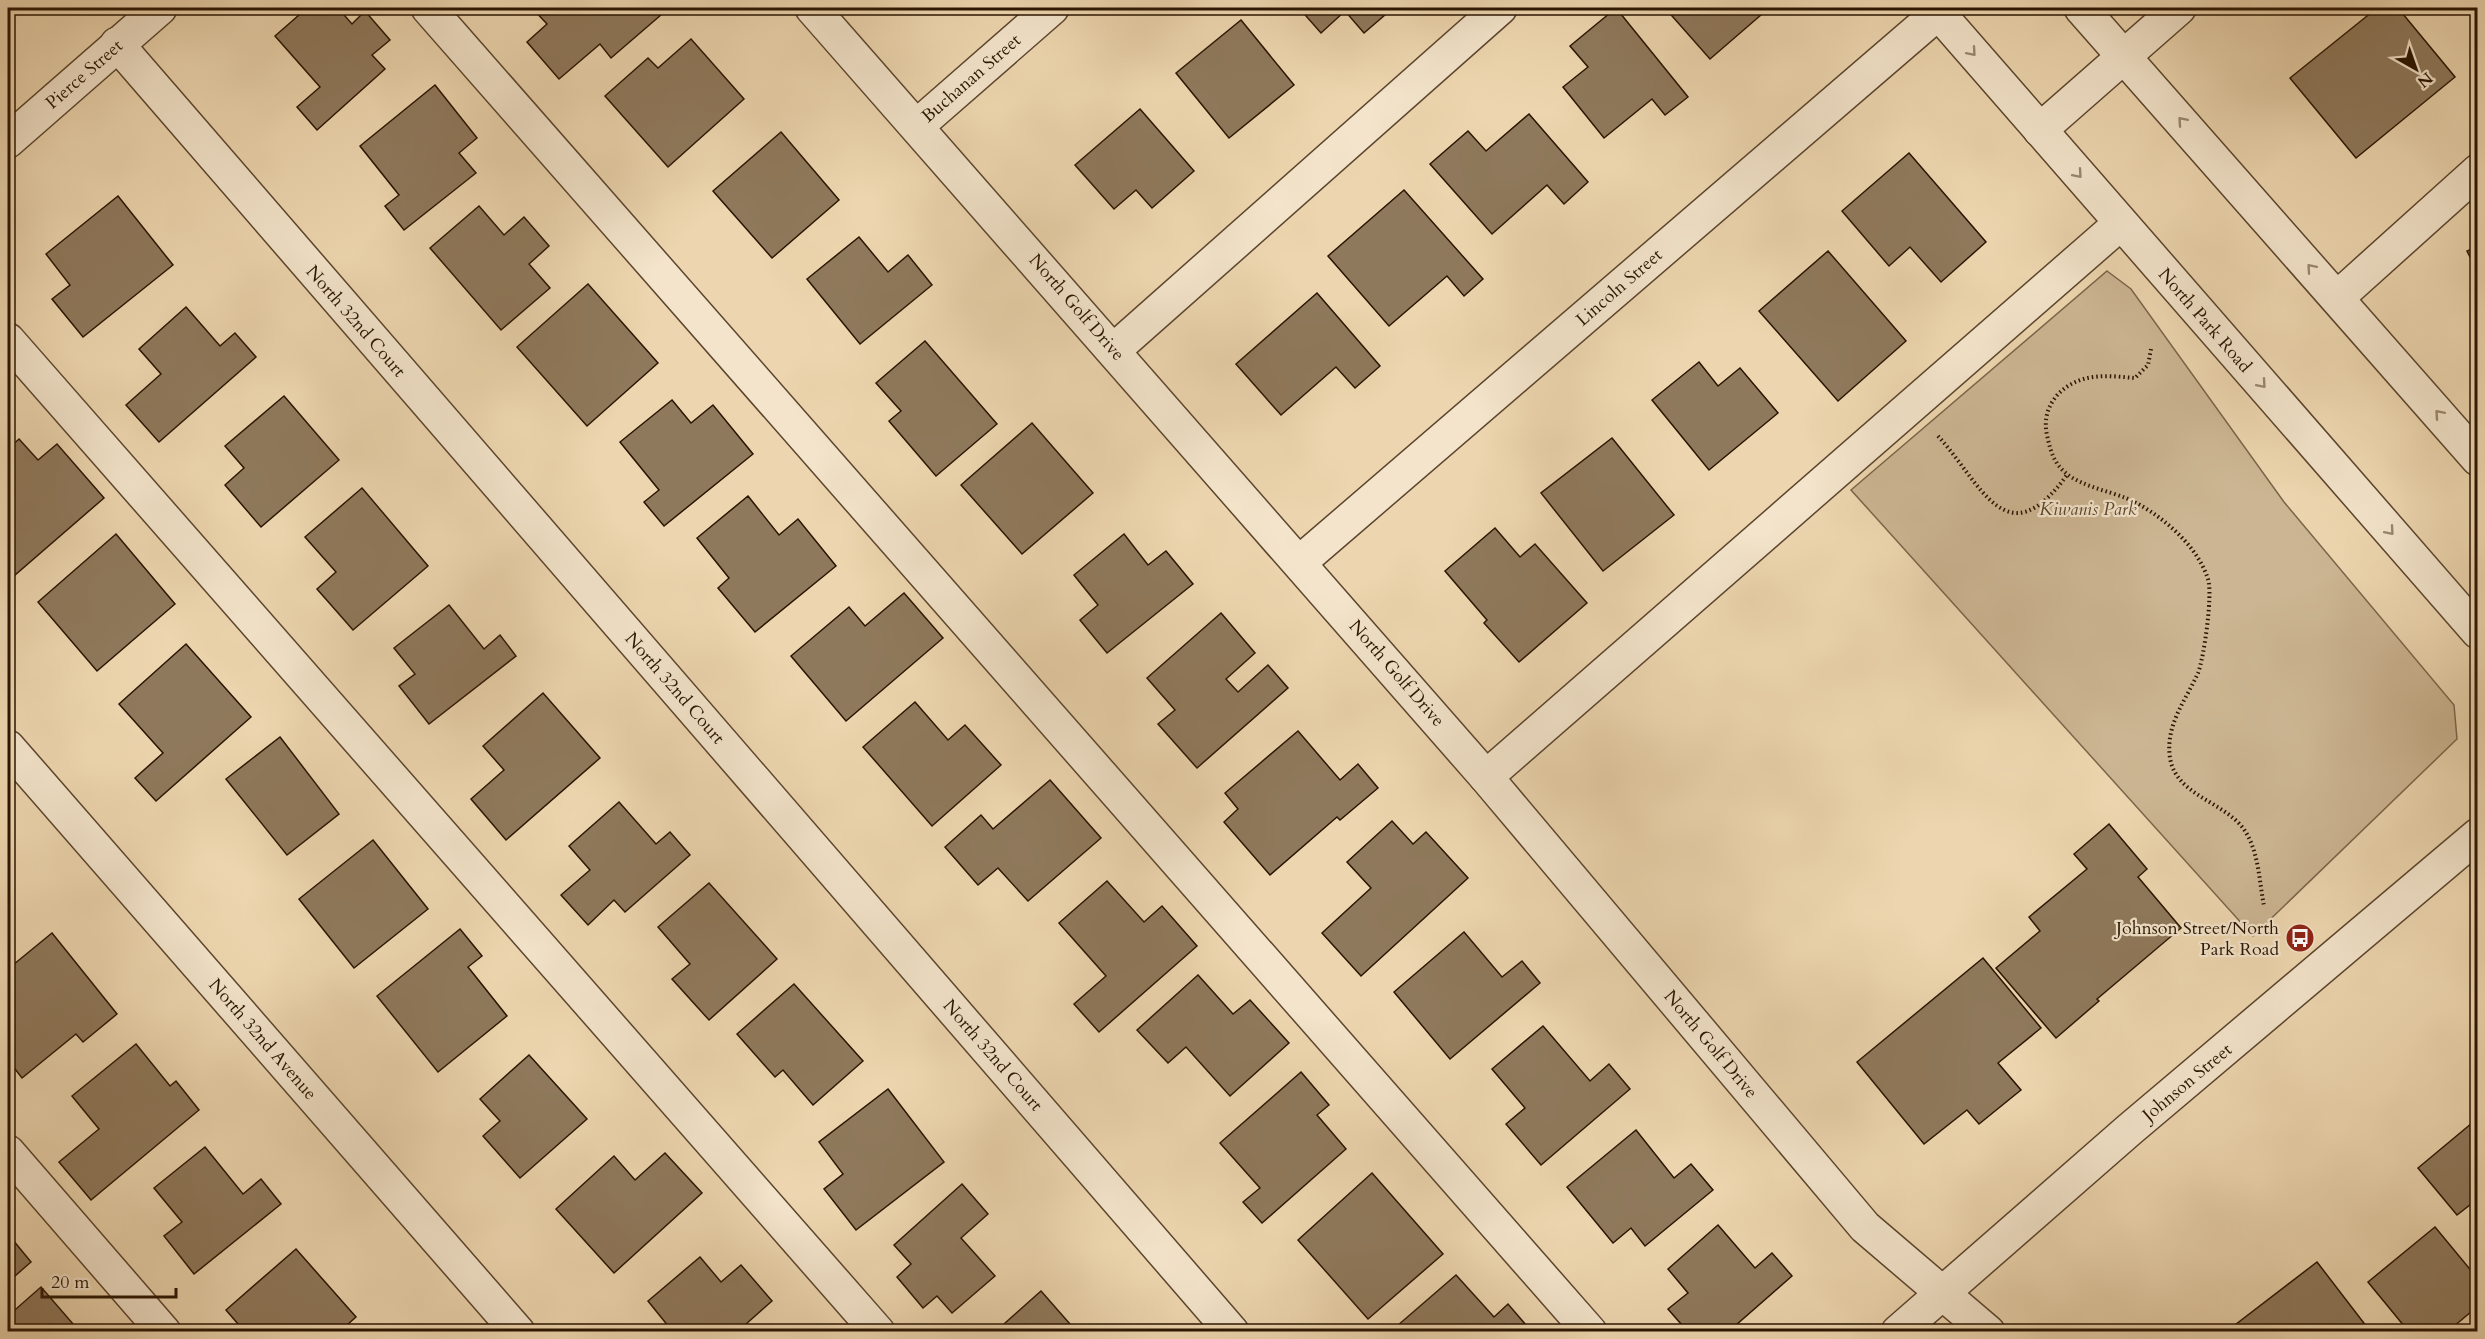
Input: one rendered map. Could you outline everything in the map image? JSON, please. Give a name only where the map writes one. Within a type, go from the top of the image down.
[{"type":"street","name":"Pierce Street","points":[[8,141],[160,8]]},
{"type":"street","points":[[428,8],[1590,1332]]},
{"type":"street","name":"North Golf Drive","points":[[812,8],[1300,562],[1486,777],[1865,1227],[1988,1332]]},
{"type":"street","name":"Buchanan Street","points":[[917,126],[1052,8]]},
{"type":"street","points":[[1114,350],[1500,8]]},
{"type":"street","points":[[2081,8],[2478,459]]},
{"type":"street","points":[[2040,130],[2179,8]]},
{"type":"street","name":"North Park Road","points":[[1936,10],[2478,632]]},
{"type":"street","name":"Lincoln Street","points":[[1300,562],[1936,10]]},
{"type":"street","name":"North 32nd Court","points":[[117,44],[1232,1332]]},
{"type":"street","points":[[2337,298],[2478,171]]},
{"type":"street","points":[[1486,777],[1908,405],[2121,223]]},
{"type":"street","points":[[8,340],[878,1332]]},
{"type":"street","name":"North 32nd Avenue","points":[[8,747],[518,1332]]},
{"type":"street","name":"Johnson Street","points":[[1898,1332],[2129,1130],[2478,834]]},
{"type":"street","points":[[8,1152],[164,1332]]},
{"type":"path","points":[[2151,350],[2148,364],[2135,378],[2093,377],[2074,383],[2047,407],[2044,422],[2053,458],[2067,475],[2150,511],[2181,537],[2195,555],[2208,580],[2210,604],[2198,671],[2183,698],[2172,728],[2170,758],[2177,777],[2194,793],[2218,806],[2242,828],[2255,854],[2264,906]]},
{"type":"path","points":[[1908,405],[1954,453],[1991,504],[2010,512],[2030,513],[2053,495],[2067,475]]},
{"type":"green space","name":"Kiwanis Park","points":[[2107,271],[2131,289],[2284,502],[2454,705],[2457,739],[2253,936],[1851,490]]},
{"type":"building","points":[[307,8],[338,8],[352,24],[365,11],[390,40],[372,55],[385,69],[317,130],[297,107],[320,87],[275,36]]},
{"type":"building","points":[[532,8],[669,8],[611,58],[600,44],[559,79],[527,42],[547,24]]},
{"type":"building","points":[[1299,8],[1393,8],[1364,33],[1345,11],[1321,33]]},
{"type":"building","points":[[1616,8],[1688,97],[1665,115],[1652,99],[1604,138],[1563,87],[1588,67],[1570,46]]},
{"type":"building","points":[[1665,8],[1769,8],[1710,59]]},
{"type":"building","points":[[2377,8],[2398,8],[2455,77],[2356,158],[2290,78]]},
{"type":"building","points":[[1241,20],[1294,85],[1229,138],[1176,73]]},
{"type":"building","points":[[691,39],[744,99],[668,167],[605,96],[648,58],[658,68]]},
{"type":"building","points":[[435,85],[477,138],[459,153],[476,173],[404,230],[385,206],[399,195],[360,146]]},
{"type":"building","points":[[1140,109],[1194,171],[1152,208],[1136,190],[1114,209],[1075,165]]},
{"type":"building","points":[[1529,114],[1588,182],[1564,204],[1547,185],[1492,234],[1430,164],[1468,131],[1486,151]]},
{"type":"building","points":[[781,132],[839,200],[772,258],[713,191]]},
{"type":"building","points":[[1909,153],[1986,242],[1941,282],[1910,247],[1889,266],[1842,211]]},
{"type":"building","points":[[1404,190],[1483,279],[1464,296],[1447,276],[1389,326],[1328,256]]},
{"type":"building","points":[[118,196],[173,265],[83,337],[52,299],[70,285],[46,254]]},
{"type":"building","points":[[479,206],[504,235],[524,217],[549,246],[529,264],[550,288],[501,330],[430,248]]},
{"type":"building","points":[[859,237],[888,272],[908,255],[932,285],[860,344],[807,279]]},
{"type":"building","points":[[2478,246],[2478,273],[2467,251]]},
{"type":"building","points":[[1828,251],[1906,341],[1838,401],[1759,311]]},
{"type":"building","points":[[588,284],[658,363],[587,426],[517,347]]},
{"type":"building","points":[[1317,293],[1380,366],[1355,388],[1336,367],[1281,415],[1236,364]]},
{"type":"building","points":[[186,307],[220,346],[235,333],[256,357],[159,442],[126,405],[161,374],[139,349]]},
{"type":"building","points":[[925,341],[997,424],[936,476],[889,421],[901,411],[876,383]]},
{"type":"building","points":[[1699,362],[1718,386],[1740,368],[1778,413],[1709,470],[1652,400]]},
{"type":"building","points":[[284,396],[339,460],[261,527],[225,485],[244,468],[225,446]]},
{"type":"building","points":[[672,400],[691,423],[713,405],[753,454],[664,526],[644,502],[659,490],[620,442]]},
{"type":"building","points":[[1032,423],[1093,493],[1022,554],[961,485]]},
{"type":"building","points":[[1612,438],[1674,515],[1603,571],[1541,493]]},
{"type":"building","points":[[19,439],[38,460],[57,444],[104,498],[8,581],[8,449]]},
{"type":"building","points":[[362,488],[428,566],[353,630],[317,589],[336,572],[305,537]]},
{"type":"building","points":[[748,496],[779,535],[798,519],[836,566],[755,632],[718,588],[729,578],[697,538]]},
{"type":"building","points":[[1495,528],[1520,557],[1535,544],[1587,603],[1519,662],[1484,623],[1487,620],[1445,571]]},
{"type":"building","points":[[116,534],[175,604],[97,671],[38,602]]},
{"type":"building","points":[[1124,534],[1148,565],[1166,551],[1193,584],[1107,653],[1080,620],[1098,605],[1074,575]]},
{"type":"building","points":[[904,593],[943,638],[846,721],[791,656],[849,607],[865,626]]},
{"type":"building","points":[[449,605],[484,649],[500,635],[516,656],[429,724],[399,686],[415,674],[394,648]]},
{"type":"building","points":[[1221,613],[1255,653],[1226,679],[1238,692],[1268,665],[1288,688],[1197,768],[1158,724],[1175,710],[1147,678]]},
{"type":"building","points":[[186,644],[251,717],[156,801],[135,778],[163,753],[119,704]]},
{"type":"building","points":[[543,693],[600,758],[506,840],[471,799],[504,770],[483,746]]},
{"type":"building","points":[[915,702],[948,740],[965,725],[1001,765],[932,826],[863,747]]},
{"type":"building","points":[[1298,731],[1340,780],[1358,764],[1378,788],[1340,820],[1337,817],[1270,875],[1224,822],[1238,809],[1225,793]]},
{"type":"building","points":[[280,737],[339,814],[287,855],[226,779]]},
{"type":"building","points":[[1050,780],[1101,838],[1028,901],[998,868],[978,885],[945,847],[981,815],[993,829]]},
{"type":"building","points":[[619,802],[656,844],[670,832],[690,855],[625,912],[614,900],[588,925],[561,895],[590,870],[569,846]]},
{"type":"building","points":[[1392,821],[1413,844],[1426,832],[1468,878],[1361,976],[1322,933],[1371,888],[1347,862]]},
{"type":"building","points":[[2109,824],[2147,869],[2138,877],[2181,928],[2097,999],[2099,1001],[2056,1038],[1996,968],[2040,931],[2029,917],[2087,869],[2074,854]]},
{"type":"building","points":[[373,840],[428,909],[354,968],[299,899]]},
{"type":"building","points":[[1107,881],[1144,922],[1162,906],[1197,946],[1099,1032],[1074,1004],[1106,976],[1059,923]]},
{"type":"building","points":[[709,883],[777,959],[709,1020],[672,979],[690,964],[658,927]]},
{"type":"building","points":[[460,929],[482,956],[468,967],[507,1016],[438,1072],[377,996]]},
{"type":"building","points":[[1464,932],[1502,977],[1522,961],[1540,983],[1450,1059],[1394,992]]},
{"type":"building","points":[[52,933],[117,1014],[83,1042],[76,1034],[22,1078],[8,1060],[8,969]]},
{"type":"building","points":[[1983,958],[2041,1028],[1998,1063],[2021,1090],[1979,1124],[1967,1110],[1924,1144],[1857,1062]]},
{"type":"building","points":[[1198,975],[1233,1014],[1250,1000],[1289,1043],[1230,1096],[1186,1047],[1168,1063],[1137,1030]]},
{"type":"building","points":[[794,984],[863,1061],[813,1105],[783,1070],[775,1077],[737,1034]]},
{"type":"building","points":[[1543,1026],[1590,1081],[1609,1064],[1630,1089],[1541,1165],[1506,1124],[1525,1108],[1492,1069]]},
{"type":"building","points":[[136,1044],[170,1086],[176,1081],[199,1110],[91,1200],[59,1162],[99,1129],[72,1096]]},
{"type":"building","points":[[529,1055],[587,1119],[520,1178],[483,1136],[500,1121],[480,1099]]},
{"type":"building","points":[[1301,1072],[1329,1105],[1317,1115],[1346,1149],[1262,1223],[1243,1202],[1260,1188],[1220,1143]]},
{"type":"building","points":[[888,1089],[944,1162],[856,1230],[824,1189],[843,1174],[819,1142]]},
{"type":"building","points":[[2478,1118],[2478,1204],[2475,1201],[2457,1215],[2418,1168]]},
{"type":"building","points":[[1636,1130],[1674,1178],[1691,1164],[1713,1190],[1645,1246],[1631,1228],[1613,1243],[1567,1187]]},
{"type":"building","points":[[205,1147],[243,1194],[261,1179],[281,1204],[194,1274],[164,1236],[182,1222],[154,1188]]},
{"type":"building","points":[[665,1153],[702,1193],[614,1273],[556,1209],[614,1156],[635,1180]]},
{"type":"building","points":[[1372,1173],[1443,1254],[1368,1319],[1298,1240]]},
{"type":"building","points":[[962,1184],[988,1214],[961,1238],[995,1276],[952,1313],[937,1296],[923,1308],[897,1277],[911,1264],[894,1245]]},
{"type":"building","points":[[1718,1225],[1755,1268],[1772,1253],[1792,1276],[1728,1332],[1688,1332],[1668,1309],[1688,1293],[1668,1269]]},
{"type":"building","points":[[2435,1227],[2478,1279],[2478,1306],[2447,1332],[2409,1332],[2368,1282]]},
{"type":"building","points":[[8,1234],[31,1262],[8,1282]]},
{"type":"building","points":[[296,1249],[356,1317],[339,1332],[245,1332],[226,1310]]},
{"type":"building","points":[[700,1257],[721,1282],[741,1265],[772,1301],[737,1332],[673,1332],[648,1301]]},
{"type":"building","points":[[2317,1262],[2370,1331],[2240,1332],[2235,1325]]},
{"type":"building","points":[[1456,1275],[1494,1317],[1508,1304],[1532,1332],[1402,1332],[1397,1326]]},
{"type":"building","points":[[41,1287],[80,1332],[8,1332],[8,1316]]},
{"type":"building","points":[[1041,1291],[1077,1332],[995,1332]]},
{"type":"place","name":"Johnson Street/North Park Road","points":[[2300,938]]}]
